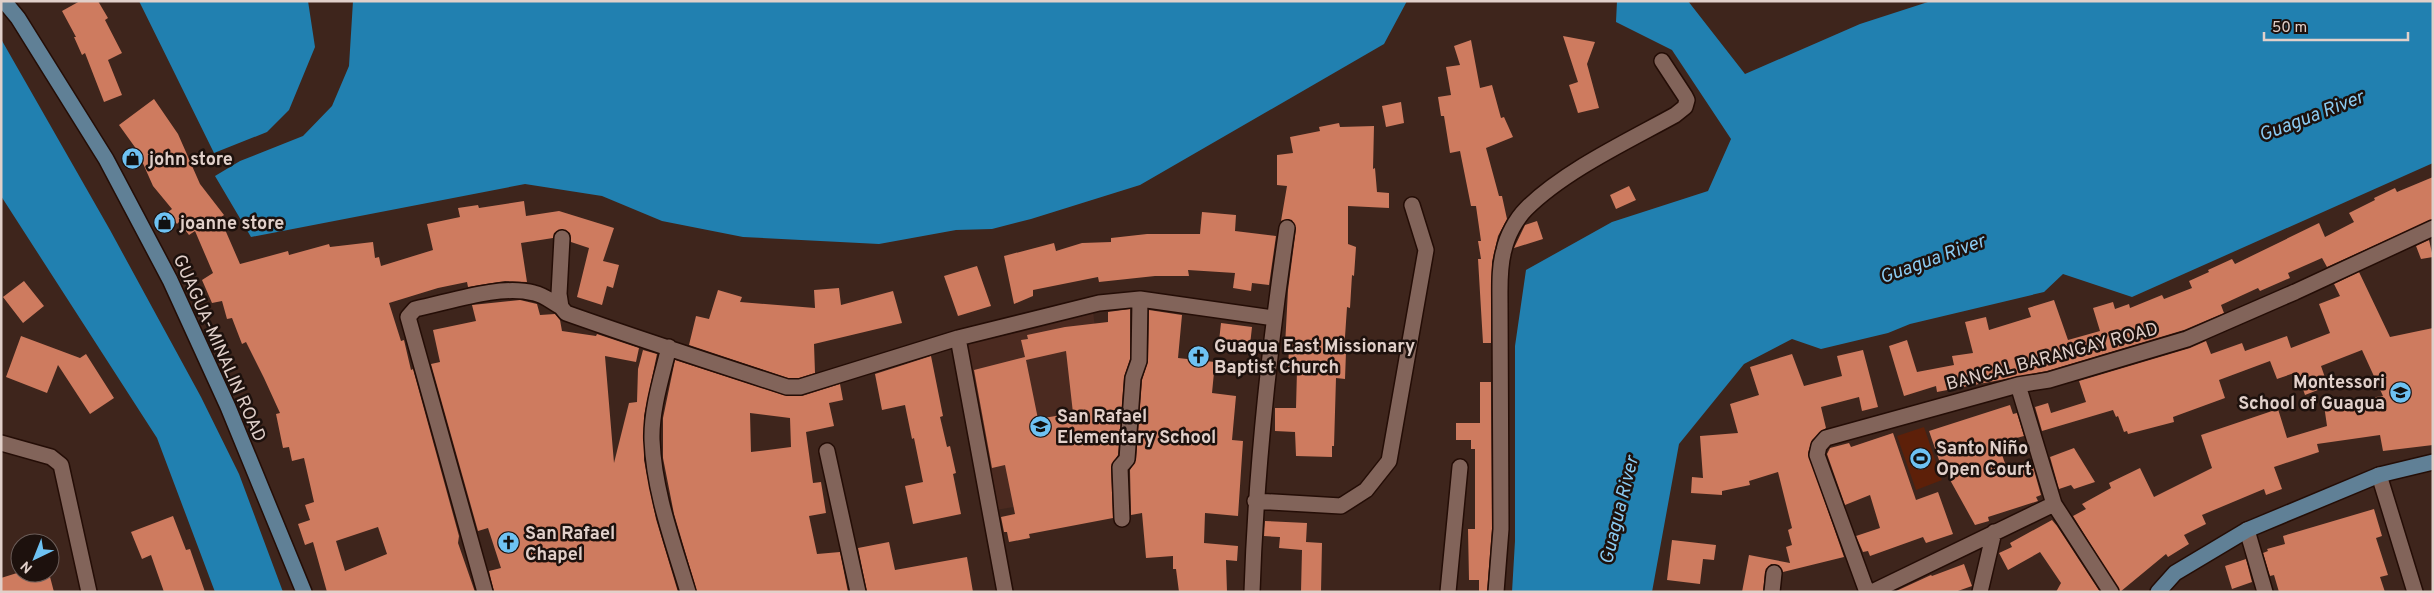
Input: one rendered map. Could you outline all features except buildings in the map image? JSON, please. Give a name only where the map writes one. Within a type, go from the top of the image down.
[{"type":"main road","name":"GUAGUA-MINALIN ROAD","points":[[4,1],[18,18],[106,159],[170,280],[228,407],[304,592]]},
{"type":"main road","points":[[2158,592],[2175,573],[2247,530],[2379,475],[2433,462]]},
{"type":"street","points":[[1496,592],[1501,530],[1500,269],[1504,250],[1512,229],[1524,210],[1596,158],[1675,114],[1685,106],[1688,100],[1662,61]]},
{"type":"street","points":[[1255,501],[1341,506],[1366,490],[1389,461],[1426,250],[1412,206]]},
{"type":"street","points":[[1252,592],[1255,501],[1274,318],[1287,228]]},
{"type":"street","name":"BANCAL BARANGAY ROAD","points":[[1867,592],[1818,456],[1819,446],[1826,438],[2018,385],[2049,380],[2187,339],[2295,292],[2433,228]]},
{"type":"street","points":[[561,308],[562,238]]},
{"type":"street","points":[[485,592],[408,317],[415,309],[503,291],[532,292],[544,296],[566,313],[787,387],[800,387],[958,338],[1056,312],[1099,303],[1140,299],[1274,318]]},
{"type":"street","points":[[1122,519],[1120,467],[1127,459],[1133,378],[1139,361],[1140,299]]},
{"type":"street","points":[[958,338],[1005,592]]},
{"type":"street","points":[[669,347],[656,405],[652,439],[659,496],[688,592]]},
{"type":"street","points":[[2018,385],[2054,504],[2111,592]]},
{"type":"street","points":[[1,443],[51,457],[61,465],[89,592]]},
{"type":"street","points":[[827,451],[858,592]]},
{"type":"street","points":[[1448,592],[1460,467]]},
{"type":"street","points":[[2379,475],[2415,592]]},
{"type":"street","points":[[1872,592],[2054,504]]},
{"type":"street","points":[[2247,530],[2266,592]]},
{"type":"street","points":[[1980,592],[1994,532]]},
{"type":"street","points":[[1772,592],[1774,573]]},
{"type":"shaded area","name":"San Rafael Elementary School","points":[[1093,311],[1103,396],[1089,494],[996,510],[963,342]]},
{"type":"shaded area","name":"Santo Niño Open Court","points":[[1924,427],[1942,480],[1916,490],[1897,436]]},
{"type":"water","points":[[139,1],[308,1],[315,47],[289,110],[267,132],[214,153]]},
{"type":"water","points":[[353,1],[1407,1],[1384,44],[1140,185],[1031,219],[992,229],[956,230],[879,244],[743,237],[662,221],[602,196],[525,184],[251,237],[215,176],[240,161],[303,136],[332,106],[349,66]]},
{"type":"water","name":"Guagua River","points":[[1617,1],[1688,1],[1745,74],[1860,24],[1931,1],[2433,1],[2433,163],[2132,297],[2063,274],[2044,292],[1910,324],[1888,333],[1821,349],[1792,339],[1744,364],[1679,444],[1652,592],[1512,592],[1515,541],[1515,346],[1526,270],[1612,222],[1708,191],[1731,139],[1672,50],[1616,22]]},
{"type":"water","points":[[1,39],[110,230],[201,397],[239,474],[283,592],[215,592],[157,438],[1,196]]},
{"type":"place","name":"john store","points":[[133,159]]},
{"type":"place","name":"joanne store","points":[[164,223]]},
{"type":"place","name":"Guagua East Missionary Baptist Church","points":[[1198,356]]},
{"type":"place","name":"Montessori School of Guagua","points":[[2401,392]]},
{"type":"place","name":"San Rafael Elementary School","points":[[1041,426]]},
{"type":"place","name":"Santo Niño Open Court","points":[[1920,458]]},
{"type":"place","name":"San Rafael Chapel","points":[[509,543]]}]
